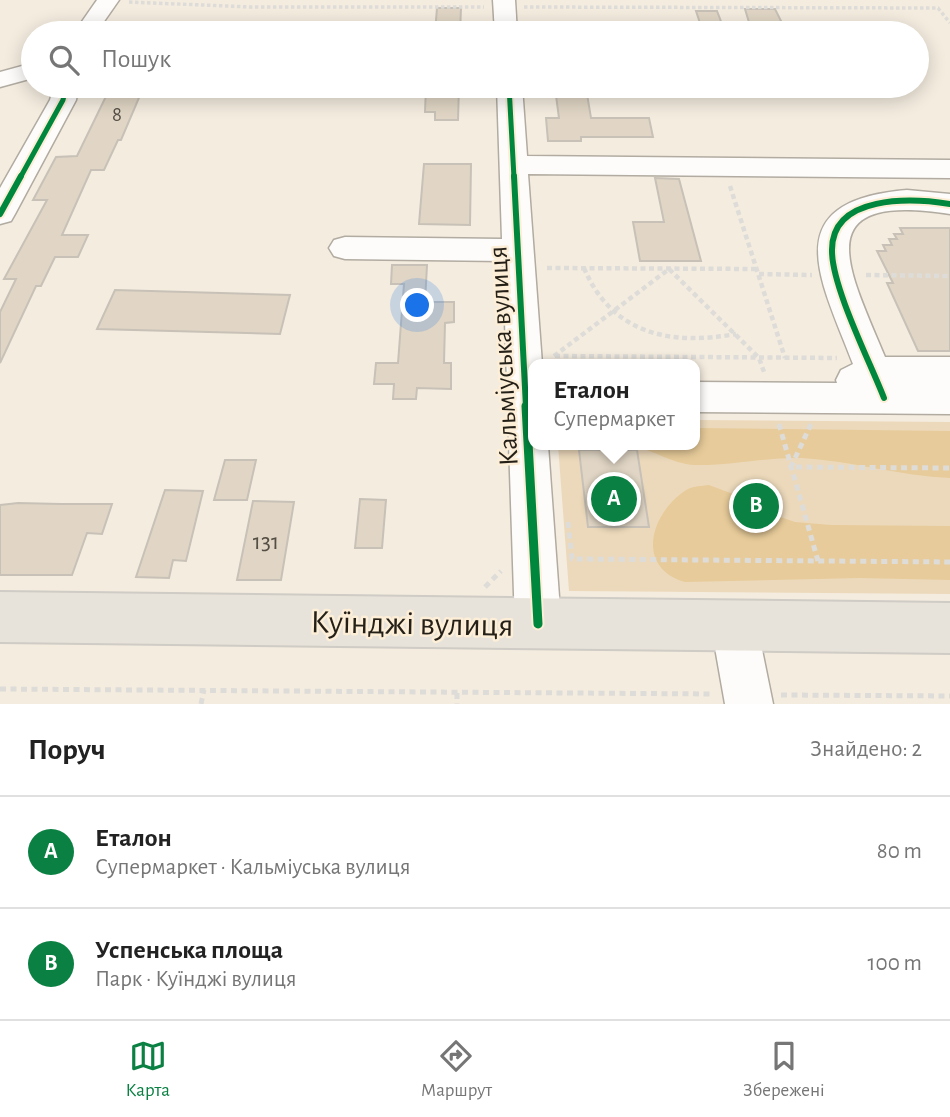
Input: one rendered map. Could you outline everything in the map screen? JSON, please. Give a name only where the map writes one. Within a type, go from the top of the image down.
[{"type":"main road","name":"Куїнджі вулиця","points":[[0,617],[950,628]]},
{"type":"street","points":[[93,21],[108,0]]},
{"type":"street","points":[[504,3],[505,21]]},
{"type":"street","points":[[0,80],[21,74]]},
{"type":"street","points":[[0,214],[63,98]]},
{"type":"street","name":"Кальміуська вулиця","points":[[510,98],[517,250],[528,374]]},
{"type":"street","points":[[513,165],[950,169]]},
{"type":"street","points":[[950,204],[909,199],[883,201],[861,208],[839,224],[833,235],[830,261],[872,368],[950,399]]},
{"type":"street","points":[[345,248],[517,250]]},
{"type":"street","points":[[700,397],[771,398],[815,406],[872,368],[950,371]]},
{"type":"street","name":"Кальміуська вулиця","points":[[532,450],[538,624]]},
{"type":"street","points":[[734,625],[748,699]]},
{"type":"path","points":[[108,0],[250,7],[504,3],[938,8],[950,23]]},
{"type":"path","points":[[696,167],[731,186],[785,358]]},
{"type":"path","points":[[546,268],[757,269]]},
{"type":"path","points":[[584,268],[593,291],[612,312],[644,330],[662,336],[701,341],[736,334]]},
{"type":"path","points":[[669,269],[554,356],[785,358],[872,368]]},
{"type":"path","points":[[669,269],[760,358],[818,561]]},
{"type":"path","points":[[791,467],[815,406]]},
{"type":"path","points":[[791,467],[950,468]]},
{"type":"path","points":[[572,559],[950,562]]},
{"type":"path","points":[[480,592],[506,566]]},
{"type":"path","points":[[0,689],[457,692],[748,699],[950,696]]},
{"type":"path","points":[[201,704],[204,690]]},
{"type":"path","points":[[457,692],[457,704]]},
{"type":"shaded area","points":[[700,420],[950,422],[950,594],[569,591],[558,450],[700,450]]},
{"type":"shaded area","points":[[700,428],[950,431],[950,478],[802,458],[695,465],[678,462],[648,450],[700,450]]},
{"type":"shaded area","points":[[709,485],[733,494],[766,512],[795,522],[950,526],[950,580],[860,578],[685,582],[669,575],[658,564],[654,552],[654,538],[665,510],[675,498],[690,488]]},
{"type":"building","points":[[437,8],[461,8],[460,21],[436,21]]},
{"type":"building","points":[[745,9],[775,9],[781,21],[749,21]]},
{"type":"building","points":[[696,11],[717,11],[721,21],[699,21]]},
{"type":"building","points":[[105,98],[139,98],[121,140],[118,140],[104,170],[91,170],[62,235],[88,235],[78,257],[55,257],[41,286],[36,286],[0,363],[0,312],[16,279],[4,279],[47,200],[33,200],[56,157],[77,156]]},
{"type":"building","points":[[426,98],[459,98],[458,120],[435,120],[435,112],[425,112]]},
{"type":"building","points":[[556,98],[588,98],[591,118],[649,118],[653,137],[581,137],[581,141],[548,141],[546,118],[559,118]]},
{"type":"building","points":[[424,164],[471,164],[470,225],[419,224]]},
{"type":"building","points":[[655,178],[679,179],[701,261],[640,261],[633,222],[664,222]]},
{"type":"building","points":[[900,228],[950,228],[950,351],[918,351],[887,283],[893,283],[877,251],[886,251],[883,245],[892,245],[889,239],[897,239],[894,234],[903,234]]},
{"type":"building","points":[[392,265],[427,265],[425,302],[454,302],[454,322],[445,323],[444,363],[451,363],[451,389],[417,388],[416,399],[393,399],[394,384],[374,384],[376,363],[398,363],[404,284],[391,284]]},
{"type":"building","points":[[115,290],[290,295],[280,334],[97,329]]},
{"type":"building","points":[[579,450],[637,450],[649,527],[588,527]]},
{"type":"building","points":[[225,460],[256,460],[247,500],[214,500]]},
{"type":"building","points":[[165,490],[203,491],[186,561],[173,560],[169,578],[136,577]]},
{"type":"building","points":[[360,499],[386,500],[382,548],[355,548]]},
{"type":"building","points":[[253,501],[294,502],[281,580],[237,580]]},
{"type":"building","points":[[112,504],[102,534],[87,533],[72,575],[0,575],[0,505]]},
{"type":"cycle path","points":[[0,214],[63,98]]},
{"type":"cycle path","points":[[510,98],[528,438]]},
{"type":"cycle path","points":[[884,398],[835,275],[831,250],[836,230],[848,216],[865,207],[885,202],[907,200],[950,204]]},
{"type":"cycle path","points":[[529,450],[538,624]]},
{"type":"place","name":"Еталон","points":[[614,499]]},
{"type":"place","name":"Успенська площа","points":[[756,506]]}]
